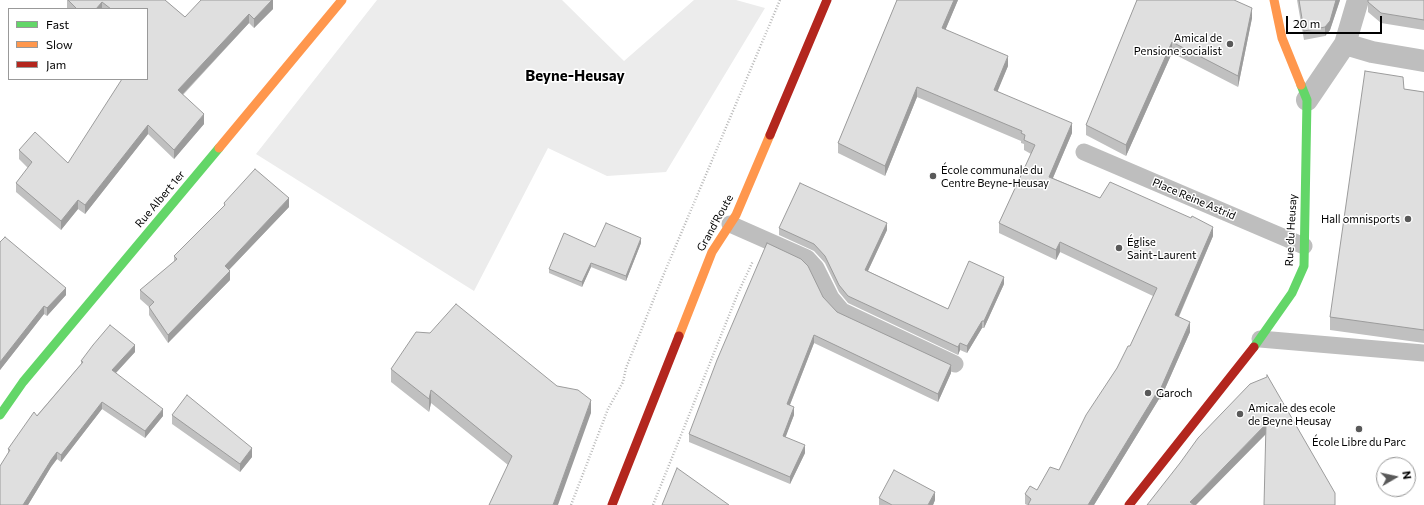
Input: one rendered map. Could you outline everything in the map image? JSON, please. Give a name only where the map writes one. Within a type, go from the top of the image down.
[{"type":"street","name":"Rue Albert 1er","points":[[0,415],[23,382],[342,0]]},
{"type":"street","name":"Grand'Route","points":[[612,505],[712,252],[736,215],[827,0]]},
{"type":"street","name":"Rue du Heusay","points":[[1129,505],[1260,339],[1265,328],[1292,293],[1304,266],[1307,100],[1282,38],[1274,0]]},
{"type":"street","points":[[1307,100],[1345,44],[1358,0]]},
{"type":"street","points":[[1345,44],[1372,52],[1424,61]]},
{"type":"lane","name":"Place Reine Astrid","points":[[1084,152],[1304,246]]},
{"type":"lane","points":[[730,224],[807,258],[816,268],[831,298],[842,311],[955,364]]},
{"type":"lane","points":[[1260,339],[1424,353]]},
{"type":"path","points":[[571,505],[608,409],[623,382],[626,368],[662,276],[780,0]]},
{"type":"path","points":[[654,505],[738,293],[763,238]]},
{"type":"shaded area","points":[[377,0],[562,0],[624,61],[694,0],[736,0],[765,8],[666,172],[607,176],[548,148],[474,291],[256,154]]},
{"type":"building","points":[[68,0],[165,0],[185,17],[201,0],[272,0],[254,19],[249,14],[178,90],[204,114],[174,150],[148,125],[85,205],[78,200],[61,221],[16,183],[32,162],[19,150],[35,132],[68,163],[121,80],[148,80],[148,8],[110,8],[102,2],[97,8],[76,8]]},
{"type":"building","points":[[897,0],[954,0],[942,28],[1008,56],[994,90],[1072,123],[1049,177],[1100,198],[1110,182],[1191,218],[1192,216],[1213,227],[1175,315],[1190,322],[1160,390],[1159,389],[1088,505],[1028,505],[1031,499],[1025,494],[1030,486],[1037,490],[1050,467],[1059,470],[1086,415],[1117,368],[1128,346],[1130,346],[1157,288],[1060,242],[1056,250],[999,223],[1035,145],[1024,140],[1025,135],[1021,133],[1022,131],[917,87],[885,166],[838,143]]},
{"type":"building","points":[[1137,0],[1234,0],[1252,8],[1238,76],[1172,42],[1126,145],[1086,125]]},
{"type":"building","points":[[1299,0],[1336,0],[1330,21],[1325,27],[1304,31]]},
{"type":"building","points":[[1368,0],[1424,0],[1424,20],[1381,13],[1368,2]]},
{"type":"building","points":[[1365,71],[1403,77],[1404,89],[1424,92],[1424,330],[1330,317]]},
{"type":"building","points":[[255,169],[289,198],[225,266],[230,271],[168,335],[149,307],[154,302],[140,290],[177,259],[174,256],[225,205],[224,203]]},
{"type":"building","points":[[800,183],[887,223],[865,270],[948,309],[969,261],[1004,277],[984,321],[982,321],[967,346],[960,343],[958,347],[848,296],[839,285],[825,256],[814,244],[779,228]]},
{"type":"building","points":[[606,223],[641,238],[626,276],[591,263],[582,282],[549,269],[564,233],[595,247]]},
{"type":"building","points":[[5,237],[66,288],[47,308],[44,306],[0,362],[0,242]]},
{"type":"building","points":[[767,243],[801,259],[808,266],[823,297],[837,312],[951,365],[938,394],[814,335],[787,404],[794,407],[783,436],[805,445],[790,477],[689,434],[717,360]]},
{"type":"building","points":[[456,304],[557,386],[578,390],[591,400],[553,505],[489,505],[512,456],[431,390],[429,399],[391,369],[416,332],[430,333]]},
{"type":"building","points":[[110,325],[135,345],[112,370],[163,409],[145,431],[102,402],[61,455],[57,452],[23,505],[0,505],[0,466],[10,450],[8,449],[34,412],[37,416],[83,362],[81,361]]},
{"type":"building","points":[[1267,375],[1335,493],[1335,505],[1264,505],[1266,424],[1190,502],[1194,505],[1147,505],[1198,438],[1250,384],[1267,377]]},
{"type":"building","points":[[187,395],[252,448],[240,464],[172,415]]},
{"type":"building","points":[[677,468],[729,505],[662,505]]},
{"type":"building","points":[[894,470],[935,492],[928,505],[892,505],[879,498]]},
{"type":"traffic: fast","points":[[1254,347],[1292,293],[1304,266],[1307,100],[1301,85]]},
{"type":"traffic: fast","points":[[0,415],[23,382],[219,148]]},
{"type":"traffic: slow","points":[[219,148],[342,0]]},
{"type":"traffic: slow","points":[[1274,0],[1282,38],[1301,85]]},
{"type":"traffic: slow","points":[[679,336],[712,252],[736,215],[770,135]]},
{"type":"traffic: jam","points":[[770,135],[827,0]]},
{"type":"traffic: jam","points":[[612,505],[679,336]]},
{"type":"traffic: jam","points":[[1129,505],[1254,347]]},
{"type":"place","name":"Amical de Pensione socialist","points":[[1230,44]]},
{"type":"place","name":"École communale du Centre Beyne-Heusay","points":[[933,176]]},
{"type":"place","name":"Hall omnisports","points":[[1408,219]]},
{"type":"place","name":"Église Saint-Laurent","points":[[1119,248]]},
{"type":"place","name":"Garoch","points":[[1148,393]]},
{"type":"place","name":"Amicale des ecole de Beyne Heusay","points":[[1240,414]]},
{"type":"place","name":"École Libre du Parc","points":[[1359,429]]},
{"type":"district","name":"Beyne-Heusay","points":[[575,76]]}]
